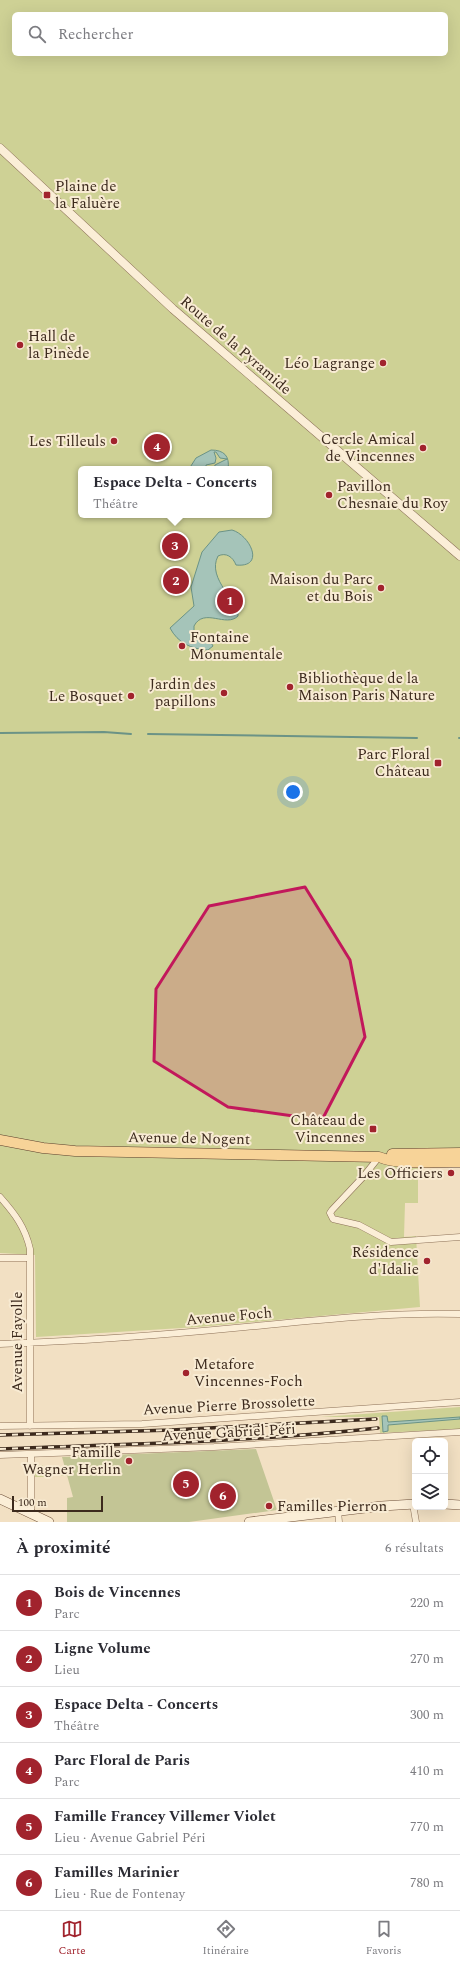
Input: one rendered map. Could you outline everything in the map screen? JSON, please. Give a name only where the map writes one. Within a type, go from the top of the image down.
[{"type":"main road","name":"Avenue de Nogent","points":[[0,1140],[43,1148],[75,1151],[379,1157],[385,1155],[460,1153]]},
{"type":"main road","name":"Avenue de Nogent","points":[[379,1157],[386,1160],[418,1162],[460,1162]]},
{"type":"main road","points":[[0,1499],[49,1522]]},
{"type":"main road","points":[[249,1522],[305,1519],[338,1511],[412,1504]]},
{"type":"main road","points":[[448,1504],[460,1505]]},
{"type":"street","name":"Route de la Pyramide","points":[[0,148],[178,314],[460,556]]},
{"type":"street","points":[[379,1157],[363,1177],[332,1210],[331,1217],[336,1221],[359,1225],[391,1242],[460,1237]]},
{"type":"street","name":"Avenue Fayolle","points":[[0,1197],[18,1218],[28,1238],[30,1258],[30,1426]]},
{"type":"street","points":[[0,1258],[30,1258]]},
{"type":"street","name":"Avenue Foch","points":[[0,1344],[177,1334],[368,1315],[416,1313],[460,1314]]},
{"type":"street","name":"Avenue Pierre Brossolette","points":[[0,1426],[200,1421],[460,1402]]},
{"type":"street","name":"Avenue Gabriel Péri","points":[[0,1455],[214,1447],[460,1432]]},
{"type":"street","points":[[31,1454],[31,1513]]},
{"type":"street","points":[[415,1510],[416,1522]]},
{"type":"street","points":[[338,1511],[339,1522]]},
{"type":"highlighted area","points":[[305,887],[350,960],[365,1037],[322,1120],[228,1107],[154,1061],[156,989],[209,906]]},
{"type":"green space","points":[[0,0],[460,0],[460,1148],[418,1148],[418,1203],[405,1203],[404,1237],[416,1236],[420,1307],[198,1327],[36,1337],[35,1255],[0,1253]]},
{"type":"green space","points":[[460,1407],[460,1429],[380,1433],[379,1417],[321,1417]]},
{"type":"green space","points":[[256,1449],[277,1510],[189,1522],[67,1522],[67,1498],[73,1497],[62,1457]]},
{"type":"green space","points":[[35,1465],[43,1465],[43,1470],[65,1470],[67,1476],[52,1476],[52,1473],[47,1473],[47,1477],[35,1477]]},
{"type":"water","points":[[211,450],[216,450],[223,453],[227,457],[228,466],[215,466],[227,459],[220,458],[216,452],[214,452],[216,458],[215,463],[206,466],[191,466],[196,458]]},
{"type":"water","points":[[232,530],[239,533],[249,544],[253,557],[251,562],[245,565],[236,565],[229,556],[221,555],[218,556],[215,565],[216,573],[234,604],[238,616],[227,620],[203,618],[198,621],[194,626],[194,631],[210,641],[213,646],[208,650],[191,647],[177,638],[170,628],[194,606],[191,587],[202,552],[219,532]]},
{"type":"water","points":[[382,1416],[387,1416],[388,1422],[460,1417],[460,1419],[388,1425],[388,1431],[383,1432]]},
{"type":"waterway","points":[[0,733],[104,732],[131,734]]},
{"type":"waterway","points":[[148,734],[417,738]]},
{"type":"railway","points":[[0,1435],[172,1430],[376,1419]]},
{"type":"railway","points":[[0,1449],[236,1439],[331,1433],[378,1428]]},
{"type":"place","name":"Plaine de la Faluère","points":[[47,195]]},
{"type":"place","name":"Hall de la Pinède","points":[[20,345]]},
{"type":"place","name":"Léo Lagrange","points":[[383,363]]},
{"type":"place","name":"Les Tilleuls","points":[[114,441]]},
{"type":"place","name":"Parc Floral de Paris","points":[[157,447]]},
{"type":"place","name":"Cercle Amical de Vincennes","points":[[423,448]]},
{"type":"place","name":"Pavillon Chesnaie du Roy","points":[[329,495]]},
{"type":"place","name":"Espace Delta - Concerts","points":[[175,546]]},
{"type":"place","name":"Ligne Volume","points":[[176,581]]},
{"type":"place","name":"Maison du Parc et du Bois","points":[[381,588]]},
{"type":"place","name":"Bois de Vincennes","points":[[230,601]]},
{"type":"place","name":"Fontaine Monumentale","points":[[182,646]]},
{"type":"place","name":"Bibliothèque de la Maison Paris Nature","points":[[290,687]]},
{"type":"place","name":"Jardin des papillons","points":[[224,693]]},
{"type":"place","name":"Le Bosquet","points":[[131,696]]},
{"type":"place","name":"Parc Floral Château","points":[[438,763]]},
{"type":"place","name":"Château de Vincennes","points":[[373,1129]]},
{"type":"place","name":"Les Officiers","points":[[451,1173]]},
{"type":"place","name":"Résidence d'Idalie","points":[[427,1261]]},
{"type":"place","name":"Metafore Vincennes-Foch","points":[[186,1373]]},
{"type":"place","name":"Famille Wagner Herlin","points":[[129,1461]]},
{"type":"place","name":"Famille Francey Villemer Violet","points":[[186,1484]]},
{"type":"place","name":"Familles Marinier","points":[[223,1496]]},
{"type":"place","name":"Familles Pierron","points":[[269,1506]]}]
